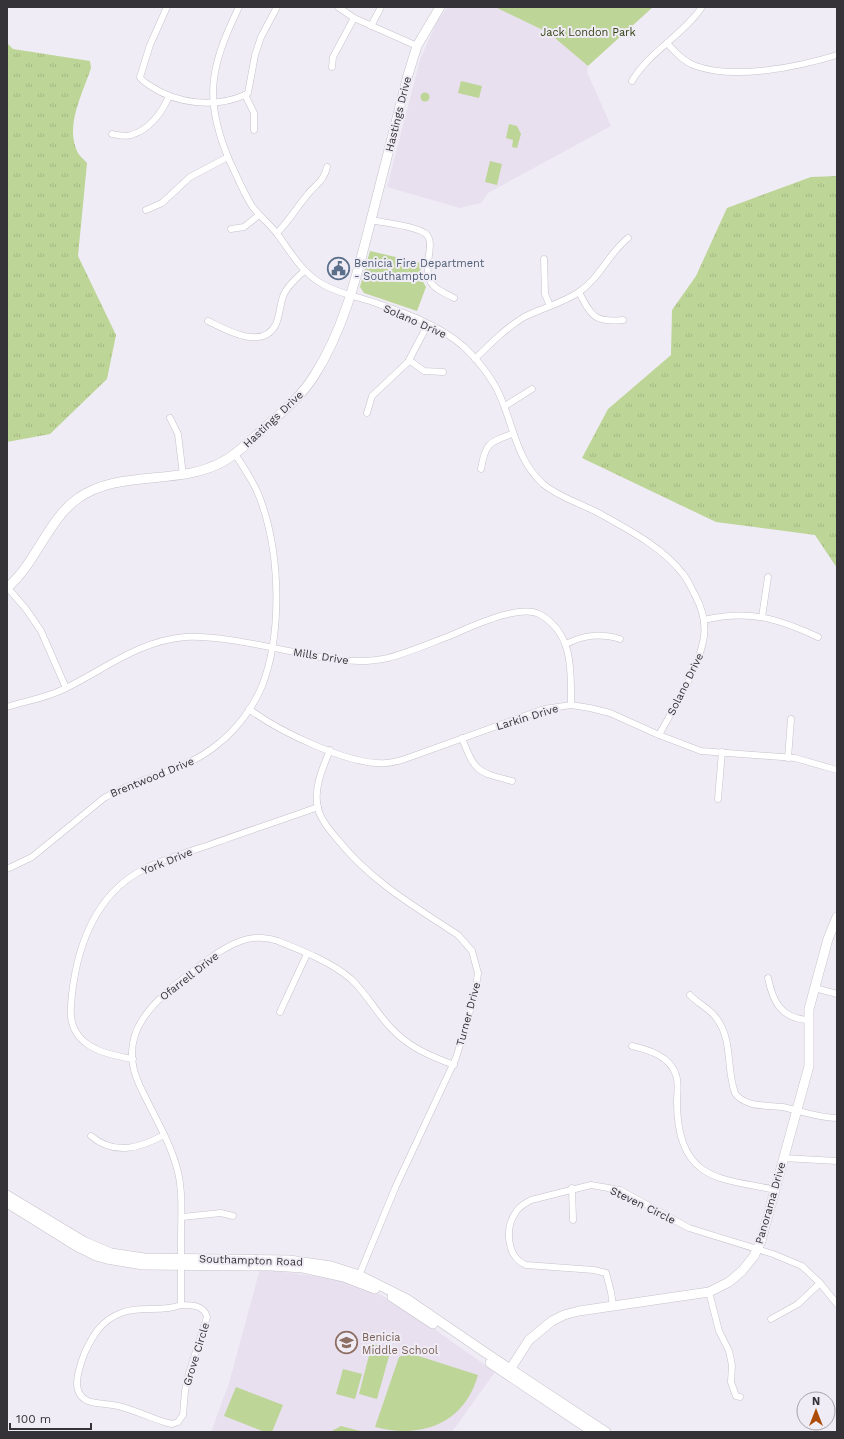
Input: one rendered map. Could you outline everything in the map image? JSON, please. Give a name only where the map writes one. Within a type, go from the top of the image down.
[{"type":"street","points":[[167,7],[150,45],[140,77],[162,94],[188,102],[213,102],[245,96],[248,92],[255,55],[261,37],[277,7]]},
{"type":"street","name":"Solano Drive","points":[[239,7],[222,43],[215,67],[213,102],[217,129],[228,157],[246,196],[259,215],[277,233],[304,271],[322,284],[403,313],[445,333],[475,359],[488,374],[505,406],[512,434],[528,466],[545,485],[561,497],[592,509],[645,540],[674,563],[690,586],[700,605],[704,620],[703,643],[699,656],[686,684],[659,735]]},
{"type":"street","points":[[338,7],[354,18],[417,46]]},
{"type":"street","points":[[372,26],[381,7]]},
{"type":"street","name":"Hastings Drive","points":[[7,587],[27,568],[58,518],[77,499],[99,488],[114,484],[183,475],[214,466],[235,454],[300,395],[314,376],[330,346],[351,295],[408,75],[417,46],[440,7]]},
{"type":"street","points":[[632,81],[638,70],[695,18],[702,7]]},
{"type":"street","points":[[332,67],[333,58],[354,18]]},
{"type":"street","points":[[667,43],[684,60],[695,66],[717,70],[741,71],[781,68],[810,63],[837,55]]},
{"type":"street","points":[[112,134],[130,136],[139,132],[156,119],[163,110],[169,96]]},
{"type":"street","points":[[245,96],[254,113],[254,130]]},
{"type":"street","points":[[146,210],[162,203],[190,176],[228,157]]},
{"type":"street","points":[[277,233],[290,219],[309,193],[322,180],[327,167]]},
{"type":"street","points":[[232,229],[244,227],[259,215]]},
{"type":"street","points":[[371,220],[421,231],[428,236],[427,274],[429,280],[438,289],[454,298]]},
{"type":"street","points":[[475,359],[524,317],[579,292],[588,285],[617,247],[628,238]]},
{"type":"street","points":[[544,259],[545,294],[550,306]]},
{"type":"street","points":[[208,322],[240,336],[258,337],[265,335],[270,332],[277,322],[284,294],[304,271]]},
{"type":"street","points":[[579,292],[591,314],[597,319],[611,321],[623,320]]},
{"type":"street","points":[[367,413],[372,396],[381,386],[403,368],[409,360],[428,324]]},
{"type":"street","points":[[409,360],[424,371],[442,372]]},
{"type":"street","points":[[505,406],[532,389]]},
{"type":"street","points":[[170,418],[178,434],[183,475]]},
{"type":"street","points":[[481,469],[484,453],[488,446],[493,441],[512,434]]},
{"type":"street","name":"Brentwood Drive","points":[[7,869],[32,857],[104,798],[128,785],[175,770],[199,758],[228,736],[249,709],[261,687],[271,648],[276,608],[274,571],[268,525],[257,491],[250,476],[235,454]]},
{"type":"street","points":[[762,617],[768,578]]},
{"type":"street","points":[[7,587],[26,609],[41,631],[66,688]]},
{"type":"street","name":"Mills Drive","points":[[7,707],[48,696],[66,688],[124,654],[138,648],[170,640],[208,638],[332,659],[370,661],[388,658],[499,617],[522,612],[534,612],[551,623],[566,644],[571,663],[571,706]]},
{"type":"street","points":[[704,620],[730,616],[762,617],[779,620],[818,637]]},
{"type":"street","points":[[566,644],[580,637],[596,635],[608,635],[620,640]]},
{"type":"street","name":"Larkin Drive","points":[[249,709],[290,735],[365,762],[387,764],[402,760],[544,709],[571,706],[590,708],[610,713],[659,735],[701,751],[788,758],[837,770]]},
{"type":"street","points":[[788,758],[791,719]]},
{"type":"street","points":[[462,738],[469,757],[478,770],[485,774],[512,781]]},
{"type":"street","name":"Turner Drive","points":[[330,750],[318,780],[319,812],[328,828],[344,847],[381,884],[458,935],[472,951],[477,964],[477,983],[454,1065],[396,1186],[358,1278]]},
{"type":"street","points":[[718,798],[722,752]]},
{"type":"street","name":"York Drive","points":[[133,1059],[102,1053],[91,1048],[83,1042],[71,1017],[72,993],[79,955],[91,922],[102,904],[116,889],[143,869],[169,858],[318,807]]},
{"type":"street","name":"Panorama Drive","points":[[508,1372],[529,1340],[552,1321],[579,1311],[708,1292],[729,1282],[739,1274],[754,1256],[775,1190],[797,1111],[810,1054],[807,1020],[828,939],[837,917]]},
{"type":"street","name":"Ofarrell Drive","points":[[181,1262],[182,1217],[178,1173],[172,1151],[136,1077],[133,1059],[135,1037],[142,1020],[151,1007],[162,996],[225,947],[248,938],[264,938],[280,942],[328,964],[349,978],[366,996],[389,1027],[409,1044],[431,1056],[454,1065]]},
{"type":"street","points":[[280,1012],[306,954]]},
{"type":"street","points":[[768,978],[774,1001],[797,1019],[807,1020]]},
{"type":"street","points":[[815,988],[837,994]]},
{"type":"street","points":[[690,994],[697,1003],[717,1018],[726,1037],[733,1083],[739,1099],[752,1104],[797,1111],[824,1118],[837,1118]]},
{"type":"street","points":[[632,1046],[651,1050],[662,1057],[677,1075],[677,1102],[681,1139],[693,1160],[713,1176],[775,1190]]},
{"type":"street","points":[[91,1136],[105,1145],[128,1149],[164,1135]]},
{"type":"street","points":[[783,1158],[837,1161]]},
{"type":"street","name":"Steven Circle","points":[[613,1306],[612,1292],[606,1273],[594,1270],[526,1265],[521,1263],[510,1249],[511,1224],[516,1212],[523,1205],[531,1200],[591,1184],[620,1190],[689,1228],[802,1266],[820,1283],[837,1304]]},
{"type":"street","points":[[572,1188],[573,1220]]},
{"type":"street","name":"Southampton Road","points":[[7,1195],[98,1249],[134,1257],[181,1262],[303,1268],[358,1278],[404,1304],[508,1372],[606,1432]]},
{"type":"street","name":"Southampton Road","points":[[7,1203],[76,1246],[96,1256],[137,1264],[181,1262]]},
{"type":"street","points":[[182,1217],[221,1213],[233,1216]]},
{"type":"street","points":[[181,1262],[181,1305]]},
{"type":"street","points":[[771,1319],[798,1304],[820,1283]]},
{"type":"street","points":[[708,1292],[719,1331],[729,1351],[732,1365],[732,1387],[736,1396],[740,1397]]},
{"type":"street","name":"Grove Circle","points":[[181,1305],[200,1307],[204,1310],[207,1317],[189,1374],[185,1394],[185,1410],[180,1419],[172,1424],[120,1407],[93,1402],[83,1398],[79,1394],[77,1386],[79,1368],[91,1340],[104,1323],[122,1312],[164,1310],[181,1305]]},
{"type":"street","name":"Southampton Road","points":[[508,1372],[593,1432]]},
{"type":"shaded area","points":[[448,7],[495,7],[549,33],[588,66],[587,72],[611,126],[488,193],[481,203],[460,208],[387,187],[420,60],[437,21]]},
{"type":"shaded area","name":"Benicia Middle School","points":[[260,1269],[337,1279],[381,1295],[413,1314],[495,1372],[452,1432],[211,1432],[229,1383]]},
{"type":"green space","name":"Jack London Park","points":[[495,7],[653,7],[588,66],[549,33]]},
{"type":"green space","points":[[7,43],[13,49],[90,61],[91,68],[76,109],[73,131],[77,151],[87,163],[78,256],[116,335],[107,379],[50,434],[7,442]]},
{"type":"green space","points":[[461,81],[482,86],[479,98],[458,93]]},
{"type":"green space","points":[[423,93],[427,93],[429,97],[427,101],[423,101],[421,99],[421,95]]},
{"type":"green space","points":[[509,124],[517,126],[521,134],[517,148],[512,147],[513,140],[506,138]]},
{"type":"green space","points":[[490,161],[502,164],[497,185],[485,182]]},
{"type":"green space","points":[[837,176],[837,568],[815,535],[716,522],[582,458],[608,409],[671,355],[672,310],[696,276],[727,208],[811,177]]},
{"type":"green space","points":[[370,251],[421,263],[420,277],[426,287],[417,311],[364,293],[360,287]]},
{"type":"green space","points":[[372,1344],[391,1349],[377,1399],[359,1394]]},
{"type":"green space","points":[[409,1353],[478,1375],[471,1392],[463,1405],[452,1416],[439,1424],[425,1429],[409,1431],[375,1427],[399,1357]]},
{"type":"green space","points":[[343,1369],[362,1374],[355,1399],[336,1394]]},
{"type":"green space","points":[[236,1387],[283,1405],[272,1432],[265,1432],[224,1416]]},
{"type":"green space","points":[[341,1426],[364,1432],[330,1432]]},
{"type":"place","name":"Benicia Fire Department - Southampton","points":[[339,269]]},
{"type":"place","name":"Benicia Middle School","points":[[347,1343]]}]
